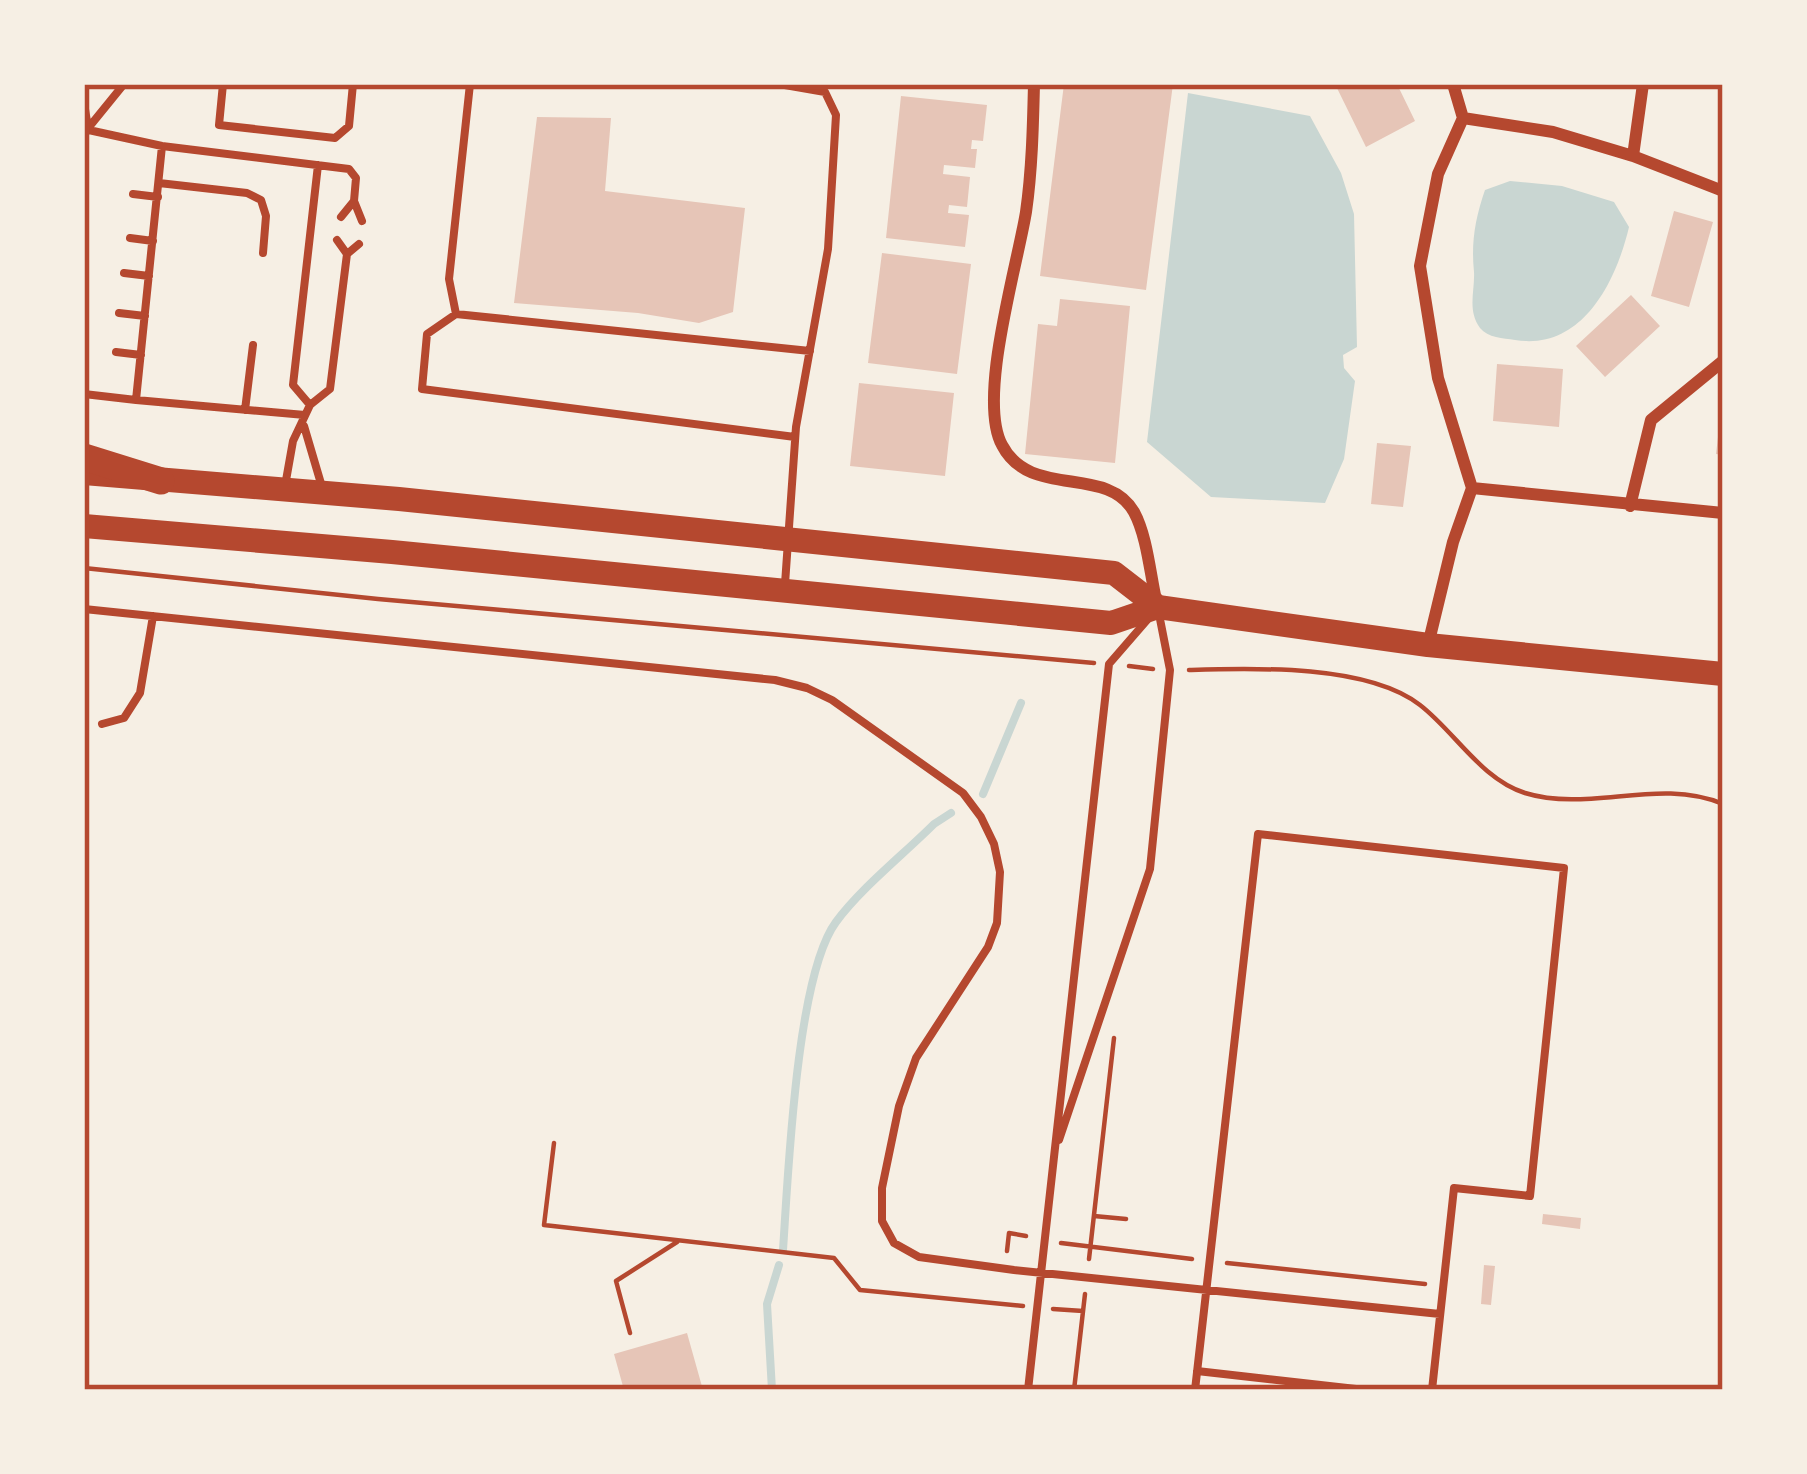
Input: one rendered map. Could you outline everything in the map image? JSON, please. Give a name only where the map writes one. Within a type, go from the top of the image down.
[{"type":"main road","points":[[84,457],[161,481]]},
{"type":"main road","points":[[84,473],[1114,573],[1158,608]]},
{"type":"main road","points":[[84,526],[1111,623],[1158,608],[1428,645],[1723,674]]},
{"type":"street","points":[[1034,84],[1027,207],[994,386],[993,420],[1002,447],[1020,469],[1057,482],[1114,491],[1133,510],[1158,608]]},
{"type":"street","points":[[1428,645],[1453,542],[1472,488],[1438,378],[1420,266],[1438,174],[1463,118],[1453,84]]},
{"type":"street","points":[[1633,156],[1643,84]]},
{"type":"street","points":[[1463,118],[1553,132],[1723,191]]},
{"type":"street","points":[[1630,506],[1651,420],[1723,361]]},
{"type":"street","points":[[1472,488],[1723,513]]},
{"type":"lane","points":[[85,130],[124,84]]},
{"type":"lane","points":[[223,84],[219,125],[335,138],[349,126],[353,84]]},
{"type":"lane","points":[[456,314],[448,279],[470,84]]},
{"type":"lane","points":[[779,84],[825,92],[836,115],[828,249],[795,437],[785,591]]},
{"type":"lane","points":[[84,103],[85,130]]},
{"type":"lane","points":[[85,130],[162,146],[349,169],[356,178],[354,201],[362,221]]},
{"type":"lane","points":[[136,400],[162,146]]},
{"type":"lane","points":[[318,165],[293,385],[306,415],[323,493]]},
{"type":"lane","points":[[159,183],[247,193],[262,200],[266,216],[263,253]]},
{"type":"lane","points":[[133,194],[158,197]]},
{"type":"lane","points":[[341,217],[354,201]]},
{"type":"lane","points":[[130,238],[153,241]]},
{"type":"lane","points":[[284,490],[293,441],[306,415],[330,389],[347,254],[337,240]]},
{"type":"lane","points":[[347,254],[359,244]]},
{"type":"lane","points":[[124,273],[149,276]]},
{"type":"lane","points":[[119,313],[145,316]]},
{"type":"lane","points":[[795,437],[422,389],[427,334],[456,314],[810,351]]},
{"type":"lane","points":[[245,410],[253,345]]},
{"type":"lane","points":[[116,352],[141,355]]},
{"type":"lane","points":[[84,394],[306,415]]},
{"type":"lane","points":[[1028,1390],[1109,664],[1158,608]]},
{"type":"lane","points":[[1052,1159],[1150,869],[1170,670],[1158,608]]},
{"type":"lane","points":[[84,609],[775,680],[832,700],[963,793],[994,844],[1000,872],[997,923],[988,947],[916,1058],[887,1154],[882,1221],[894,1243],[919,1257],[1014,1270],[1440,1314]]},
{"type":"lane","points":[[102,724],[124,718],[140,693],[153,616]]},
{"type":"lane","points":[[1195,1390],[1258,834],[1564,868],[1530,1196],[1454,1188],[1432,1390]]},
{"type":"lane","points":[[1197,1371],[1365,1390]]},
{"type":"path","points":[[84,568],[1170,670],[1246,668],[1339,676],[1384,686],[1419,704],[1483,767],[1521,792],[1566,800],[1674,791],[1723,803]]},
{"type":"path","points":[[1075,1390],[1114,1038]]},
{"type":"path","points":[[554,1143],[544,1225],[835,1258],[860,1290],[1001,1304]]},
{"type":"path","points":[[1094,1216],[1126,1219]]},
{"type":"path","points":[[1045,1240],[1424,1285]]},
{"type":"path","points":[[630,1333],[616,1281],[677,1242]]},
{"type":"shaded area","points":[[1188,93],[1310,116],[1341,173],[1354,214],[1357,347],[1343,355],[1344,368],[1355,381],[1344,459],[1325,503],[1211,497],[1147,442]]},
{"type":"shaded area","points":[[1510,181],[1562,186],[1614,202],[1629,227],[1615,269],[1592,308],[1577,324],[1539,341],[1491,336],[1480,328],[1474,314],[1479,211],[1485,190]]},
{"type":"building","points":[[1064,84],[1173,84],[1146,290],[1040,276]]},
{"type":"building","points":[[1335,84],[1397,84],[1415,121],[1366,147]]},
{"type":"building","points":[[901,96],[987,105],[983,141],[972,140],[971,149],[977,149],[975,168],[944,165],[943,174],[970,177],[967,207],[949,205],[948,213],[969,215],[965,247],[886,238]]},
{"type":"building","points":[[537,117],[611,118],[605,191],[745,208],[733,312],[699,323],[514,303]]},
{"type":"building","points":[[1674,211],[1713,222],[1689,307],[1651,296]]},
{"type":"building","points":[[882,253],[971,264],[957,374],[868,363]]},
{"type":"building","points":[[1631,295],[1660,326],[1605,377],[1576,346]]},
{"type":"building","points":[[1060,299],[1130,306],[1115,463],[1025,454],[1038,324],[1057,326]]},
{"type":"building","points":[[1497,364],[1563,369],[1559,427],[1493,421]]},
{"type":"building","points":[[859,383],[954,393],[945,476],[850,466]]},
{"type":"building","points":[[1723,420],[1723,455],[1716,454]]},
{"type":"building","points":[[1377,443],[1411,446],[1403,507],[1371,504]]},
{"type":"building","points":[[1543,1214],[1581,1218],[1580,1229],[1542,1224]]},
{"type":"building","points":[[1484,1265],[1495,1266],[1491,1305],[1481,1304]]},
{"type":"building","points":[[687,1333],[703,1390],[624,1390],[614,1354]]},
{"type":"waterway","points":[[983,794],[1021,703]]},
{"type":"waterway","points":[[783,1250],[796,1079],[822,949],[836,922],[858,897],[951,813]]},
{"type":"waterway","points":[[772,1390],[767,1304],[779,1265]]}]
